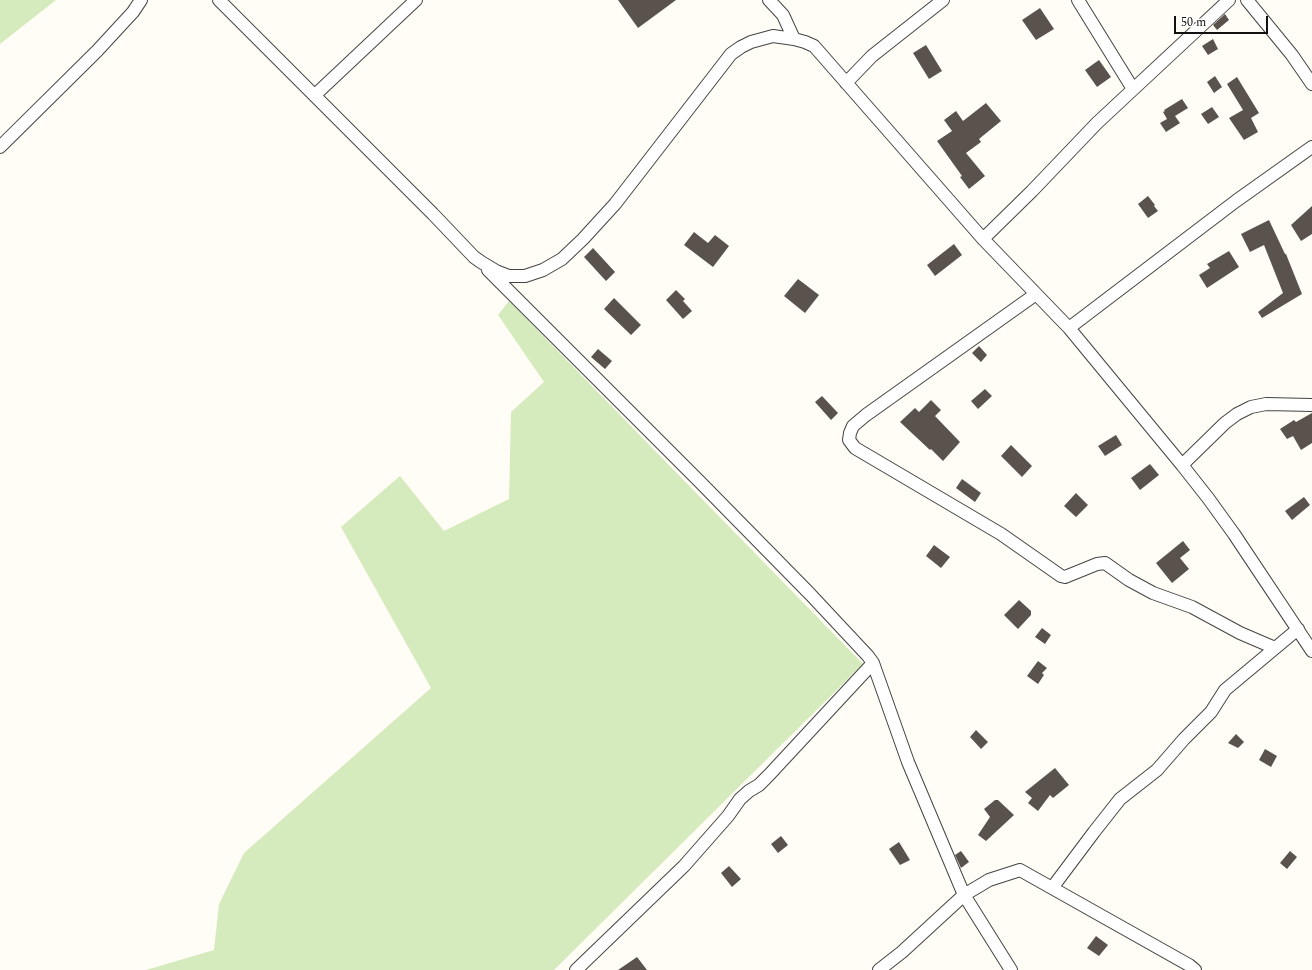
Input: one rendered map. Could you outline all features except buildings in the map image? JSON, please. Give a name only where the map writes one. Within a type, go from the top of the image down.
[{"type":"street","points":[[0,147],[97,51],[133,12],[141,0]]},
{"type":"street","points":[[218,0],[433,214],[466,250],[480,262],[810,594],[868,656],[873,663],[908,762],[964,895],[1012,970]]},
{"type":"street","points":[[315,96],[416,0]]},
{"type":"street","points":[[768,0],[783,15],[794,39]]},
{"type":"street","points":[[846,83],[872,56],[943,0]]},
{"type":"street","points":[[1078,0],[1133,89]]},
{"type":"street","points":[[983,239],[1032,191],[1097,123],[1229,0]]},
{"type":"street","points":[[1247,0],[1292,55],[1312,84]]},
{"type":"street","points":[[480,262],[509,276],[525,276],[543,270],[562,259],[584,239],[614,204],[731,54],[740,47],[762,38],[773,36],[794,39],[814,46],[983,239],[1069,328],[1182,465],[1213,504],[1312,651]]},
{"type":"street","points":[[1069,328],[1236,201],[1312,148]]},
{"type":"street","points":[[1036,294],[866,415],[853,426],[849,440],[855,448],[1001,534],[1061,576],[1065,577],[1097,564],[1105,563],[1129,580],[1153,593],[1192,607],[1240,633],[1275,648]]},
{"type":"street","points":[[1182,465],[1225,423],[1237,414],[1251,407],[1266,404],[1312,405]]},
{"type":"street","points":[[1052,888],[1120,799],[1157,770],[1184,739],[1211,712],[1225,690],[1298,629]]},
{"type":"street","points":[[576,970],[684,866],[728,816],[740,799],[759,785],[769,775],[873,663]]},
{"type":"street","points":[[880,970],[902,952],[964,895],[989,880],[1020,870],[1189,965],[1195,970]]},
{"type":"green space","points":[[0,0],[56,0],[0,44]]},
{"type":"green space","points":[[509,301],[863,664],[554,970],[146,970],[214,950],[219,904],[244,853],[431,688],[341,527],[400,476],[444,531],[509,499],[511,412],[544,382],[498,315]]}]
